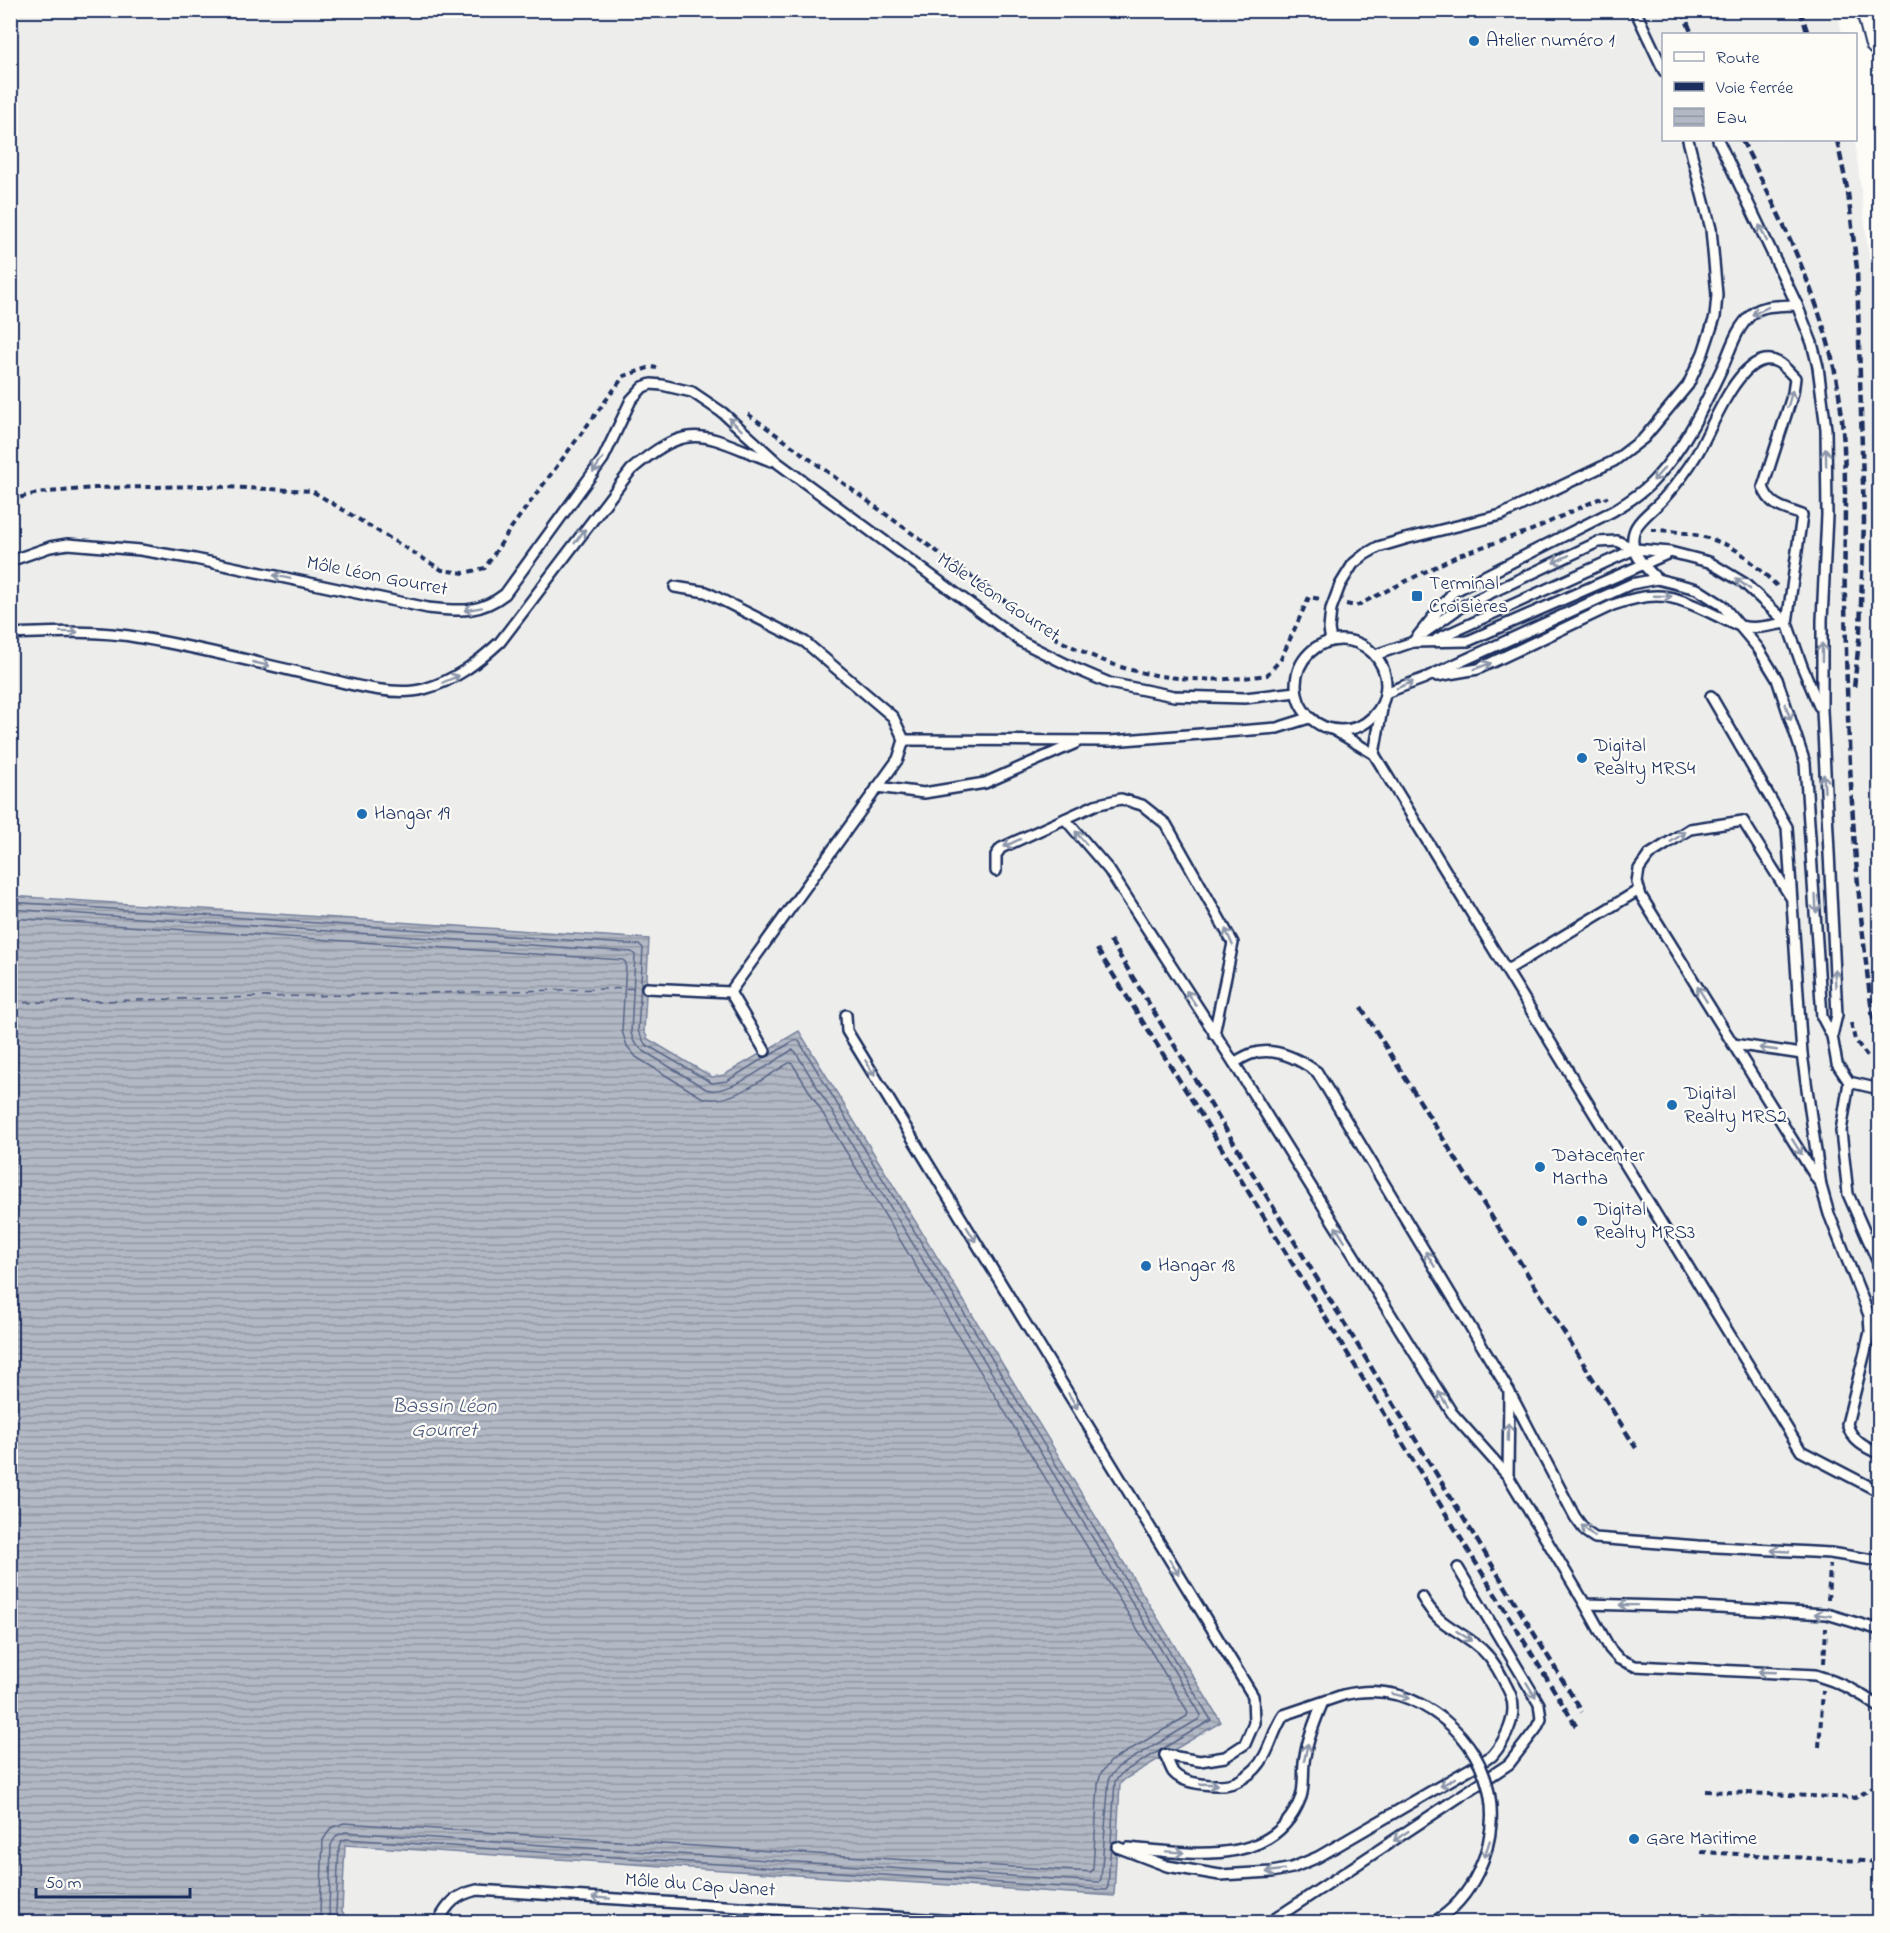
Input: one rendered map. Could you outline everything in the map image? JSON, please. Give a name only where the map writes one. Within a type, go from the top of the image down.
[{"type":"main road","points":[[1872,10],[1880,41]]},
{"type":"lane","points":[[1635,10],[1662,67]]},
{"type":"lane","points":[[1331,641],[1329,629],[1331,609],[1340,585],[1353,564],[1378,547],[1501,515],[1614,461],[1644,438],[1688,385],[1703,353],[1715,317],[1717,295],[1711,229],[1688,141]]},
{"type":"lane","points":[[1718,141],[1797,305],[1812,344],[1818,367],[1826,429],[1827,515],[1822,620],[1822,710],[1837,1015],[1832,1036]]},
{"type":"lane","points":[[1413,642],[1453,592],[1612,511],[1633,499],[1655,480],[1679,451],[1724,364],[1738,329],[1755,311],[1768,307],[1797,305]]},
{"type":"lane","points":[[1657,579],[1641,564],[1635,549],[1634,533],[1639,524],[1665,498],[1696,456],[1743,373],[1760,362],[1773,360],[1782,364],[1795,378],[1793,393],[1763,487],[1767,497],[1774,504],[1802,515],[1787,623]]},
{"type":"lane","name":"Môle Léon Gourret","points":[[10,561],[50,547],[68,544],[140,550],[195,559],[429,608],[461,611],[480,609],[494,603],[505,594],[603,459],[631,400],[643,387],[651,384],[662,385],[692,392],[723,413],[778,463],[1022,642],[1074,668],[1109,683],[1174,696],[1245,698],[1296,692]]},
{"type":"lane","name":"Môle Léon Gourret","points":[[10,634],[98,632],[142,638],[359,686],[399,692],[423,690],[458,676],[482,659],[500,642],[631,470],[650,453],[679,438],[704,435],[778,463]]},
{"type":"lane","points":[[1413,642],[1459,608],[1598,542],[1617,541],[1635,549],[1670,552],[1709,562],[1744,583],[1787,623],[1802,666],[1822,710]]},
{"type":"lane","points":[[1434,640],[1635,549]]},
{"type":"lane","points":[[1375,655],[1413,642],[1468,640],[1670,552]]},
{"type":"lane","points":[[1334,730],[1349,730],[1363,725],[1375,716],[1384,698],[1631,584],[1657,579],[1697,589],[1722,605],[1758,648],[1777,679],[1805,763],[1822,1017],[1832,1036],[1837,1064],[1849,1082],[1841,1131],[1848,1194],[1880,1267]]},
{"type":"lane","points":[[675,587],[706,592],[805,642],[893,717],[904,740],[898,759],[730,992]]},
{"type":"lane","points":[[1425,678],[1479,669],[1630,599],[1655,595],[1674,596],[1739,626],[1754,628],[1787,623]]},
{"type":"lane","points":[[1374,754],[1384,698],[1384,673],[1375,655],[1366,648],[1355,643],[1331,641],[1314,650],[1300,665],[1296,678],[1296,692],[1300,706],[1309,718],[1320,726],[1334,730],[1374,754],[1801,1451],[1880,1492]]},
{"type":"lane","points":[[1711,696],[1787,827],[1802,1054],[1821,1186],[1829,1214],[1869,1315],[1870,1332],[1847,1424],[1849,1433],[1860,1445],[1880,1454]]},
{"type":"lane","points":[[904,740],[1111,741],[1277,728],[1309,718]]},
{"type":"lane","points":[[878,787],[924,793],[984,783],[1081,741]]},
{"type":"lane","points":[[996,871],[996,855],[1001,848],[1095,805],[1121,799],[1142,805],[1166,824],[1233,943],[1214,1034]]},
{"type":"lane","points":[[1065,819],[1109,870],[1234,1063],[1452,1413],[1508,1476],[1618,1659],[1635,1666],[1794,1673],[1823,1677],[1859,1693],[1880,1708]]},
{"type":"lane","points":[[1792,898],[1743,821],[1690,829],[1649,855],[1639,869],[1636,882],[1821,1186]]},
{"type":"lane","points":[[1506,969],[1639,890]]},
{"type":"lane","points":[[647,988],[730,992]]},
{"type":"lane","points":[[730,992],[765,1051]]},
{"type":"lane","points":[[846,1016],[847,1031],[1253,1696],[1254,1723],[1245,1744],[1225,1757],[1200,1761],[1165,1755],[1174,1773],[1189,1782],[1212,1785],[1235,1782],[1255,1769],[1284,1715],[1362,1690],[1412,1699],[1436,1712],[1455,1728],[1472,1748],[1483,1769],[1490,1794],[1492,1816],[1490,1840],[1483,1862],[1472,1884],[1458,1904],[1434,1923]]},
{"type":"lane","points":[[1733,1044],[1802,1054]]},
{"type":"lane","points":[[1234,1063],[1252,1053],[1273,1052],[1300,1059],[1317,1072],[1509,1391],[1575,1517],[1586,1532],[1595,1538],[1830,1553],[1880,1561]]},
{"type":"lane","points":[[1849,1082],[1877,1087]]},
{"type":"lane","points":[[1508,1476],[1509,1391]]},
{"type":"lane","points":[[1274,1921],[1509,1764],[1536,1729],[1540,1719],[1539,1704],[1458,1568]]},
{"type":"lane","points":[[1322,1704],[1305,1757],[1301,1796],[1285,1825],[1264,1841],[1240,1851],[1210,1854],[1117,1847],[1167,1866],[1220,1875],[1272,1872],[1292,1868],[1318,1857],[1492,1756],[1502,1744],[1508,1731],[1512,1716],[1512,1698],[1497,1667],[1488,1655],[1475,1643],[1439,1620],[1422,1597]]},
{"type":"lane","points":[[1585,1604],[1700,1606],[1827,1614],[1880,1630]]},
{"type":"lane","name":"Môle du Cap Janet","points":[[438,1923],[451,1903],[462,1894],[477,1890],[973,1923]]},
{"type":"path","points":[[10,500],[38,492],[95,488],[204,486],[312,491],[442,570],[464,573],[484,568],[624,376],[651,367],[662,369]]},
{"type":"path","points":[[739,407],[1060,641],[1108,663],[1151,674],[1210,680],[1267,675],[1281,659],[1309,597],[1356,606],[1459,555],[1532,530],[1605,496],[1612,511]]},
{"type":"path","points":[[1639,524],[1645,530],[1668,530],[1699,535],[1740,553],[1791,598]]},
{"type":"path","points":[[1868,1057],[1880,1059]]},
{"type":"path","points":[[1819,1747],[1830,1553]]},
{"type":"path","points":[[1705,1791],[1856,1798],[1880,1783]]},
{"type":"path","points":[[1701,1852],[1880,1862]]},
{"type":"path","points":[[1700,1915],[1852,1923]]},
{"type":"shaded area","points":[[10,11],[1838,11],[1842,33],[1662,33],[1662,141],[1855,141],[1879,340],[1879,1922],[349,1922],[342,1912],[345,1845],[1113,1896],[1120,1784],[1125,1779],[724,1075],[712,1077],[648,1039],[644,1031],[649,939],[11,896]]},
{"type":"water","name":"Bassin Léon Gourret","points":[[10,896],[649,939],[644,1031],[648,1039],[712,1077],[724,1075],[799,1031],[1221,1722],[1120,1784],[1114,1896],[345,1845],[342,1911],[349,1922],[11,1922]]},
{"type":"ferry route","points":[[10,1003],[643,988]]},
{"type":"railway","points":[[1682,10],[1692,33]]},
{"type":"railway","points":[[1800,10],[1808,33]]},
{"type":"railway","points":[[1742,141],[1787,232],[1813,295],[1824,327],[1839,394],[1845,471],[1846,644],[1853,815],[1867,972],[1880,1056]]},
{"type":"railway","points":[[1837,141],[1848,193],[1857,269],[1864,521],[1860,631],[1854,688]]},
{"type":"railway","points":[[1110,940],[1582,1712]]},
{"type":"railway","points":[[1097,949],[1576,1726]]},
{"type":"railway","points":[[1361,1007],[1636,1448]]},
{"type":"place","name":"Atelier numéro 1","points":[[1474,41]]},
{"type":"place","name":"Terminal Croisières","points":[[1417,596]]},
{"type":"place","name":"Digital Realty MRS4","points":[[1582,758]]},
{"type":"place","name":"Hangar 19","points":[[362,814]]},
{"type":"place","name":"Digital Realty MRS2","points":[[1672,1105]]},
{"type":"place","name":"Datacenter Martha","points":[[1540,1167]]},
{"type":"place","name":"Digital Realty MRS3","points":[[1582,1221]]},
{"type":"place","name":"Hangar 18","points":[[1146,1266]]},
{"type":"place","name":"Gare Maritime","points":[[1634,1839]]}]
